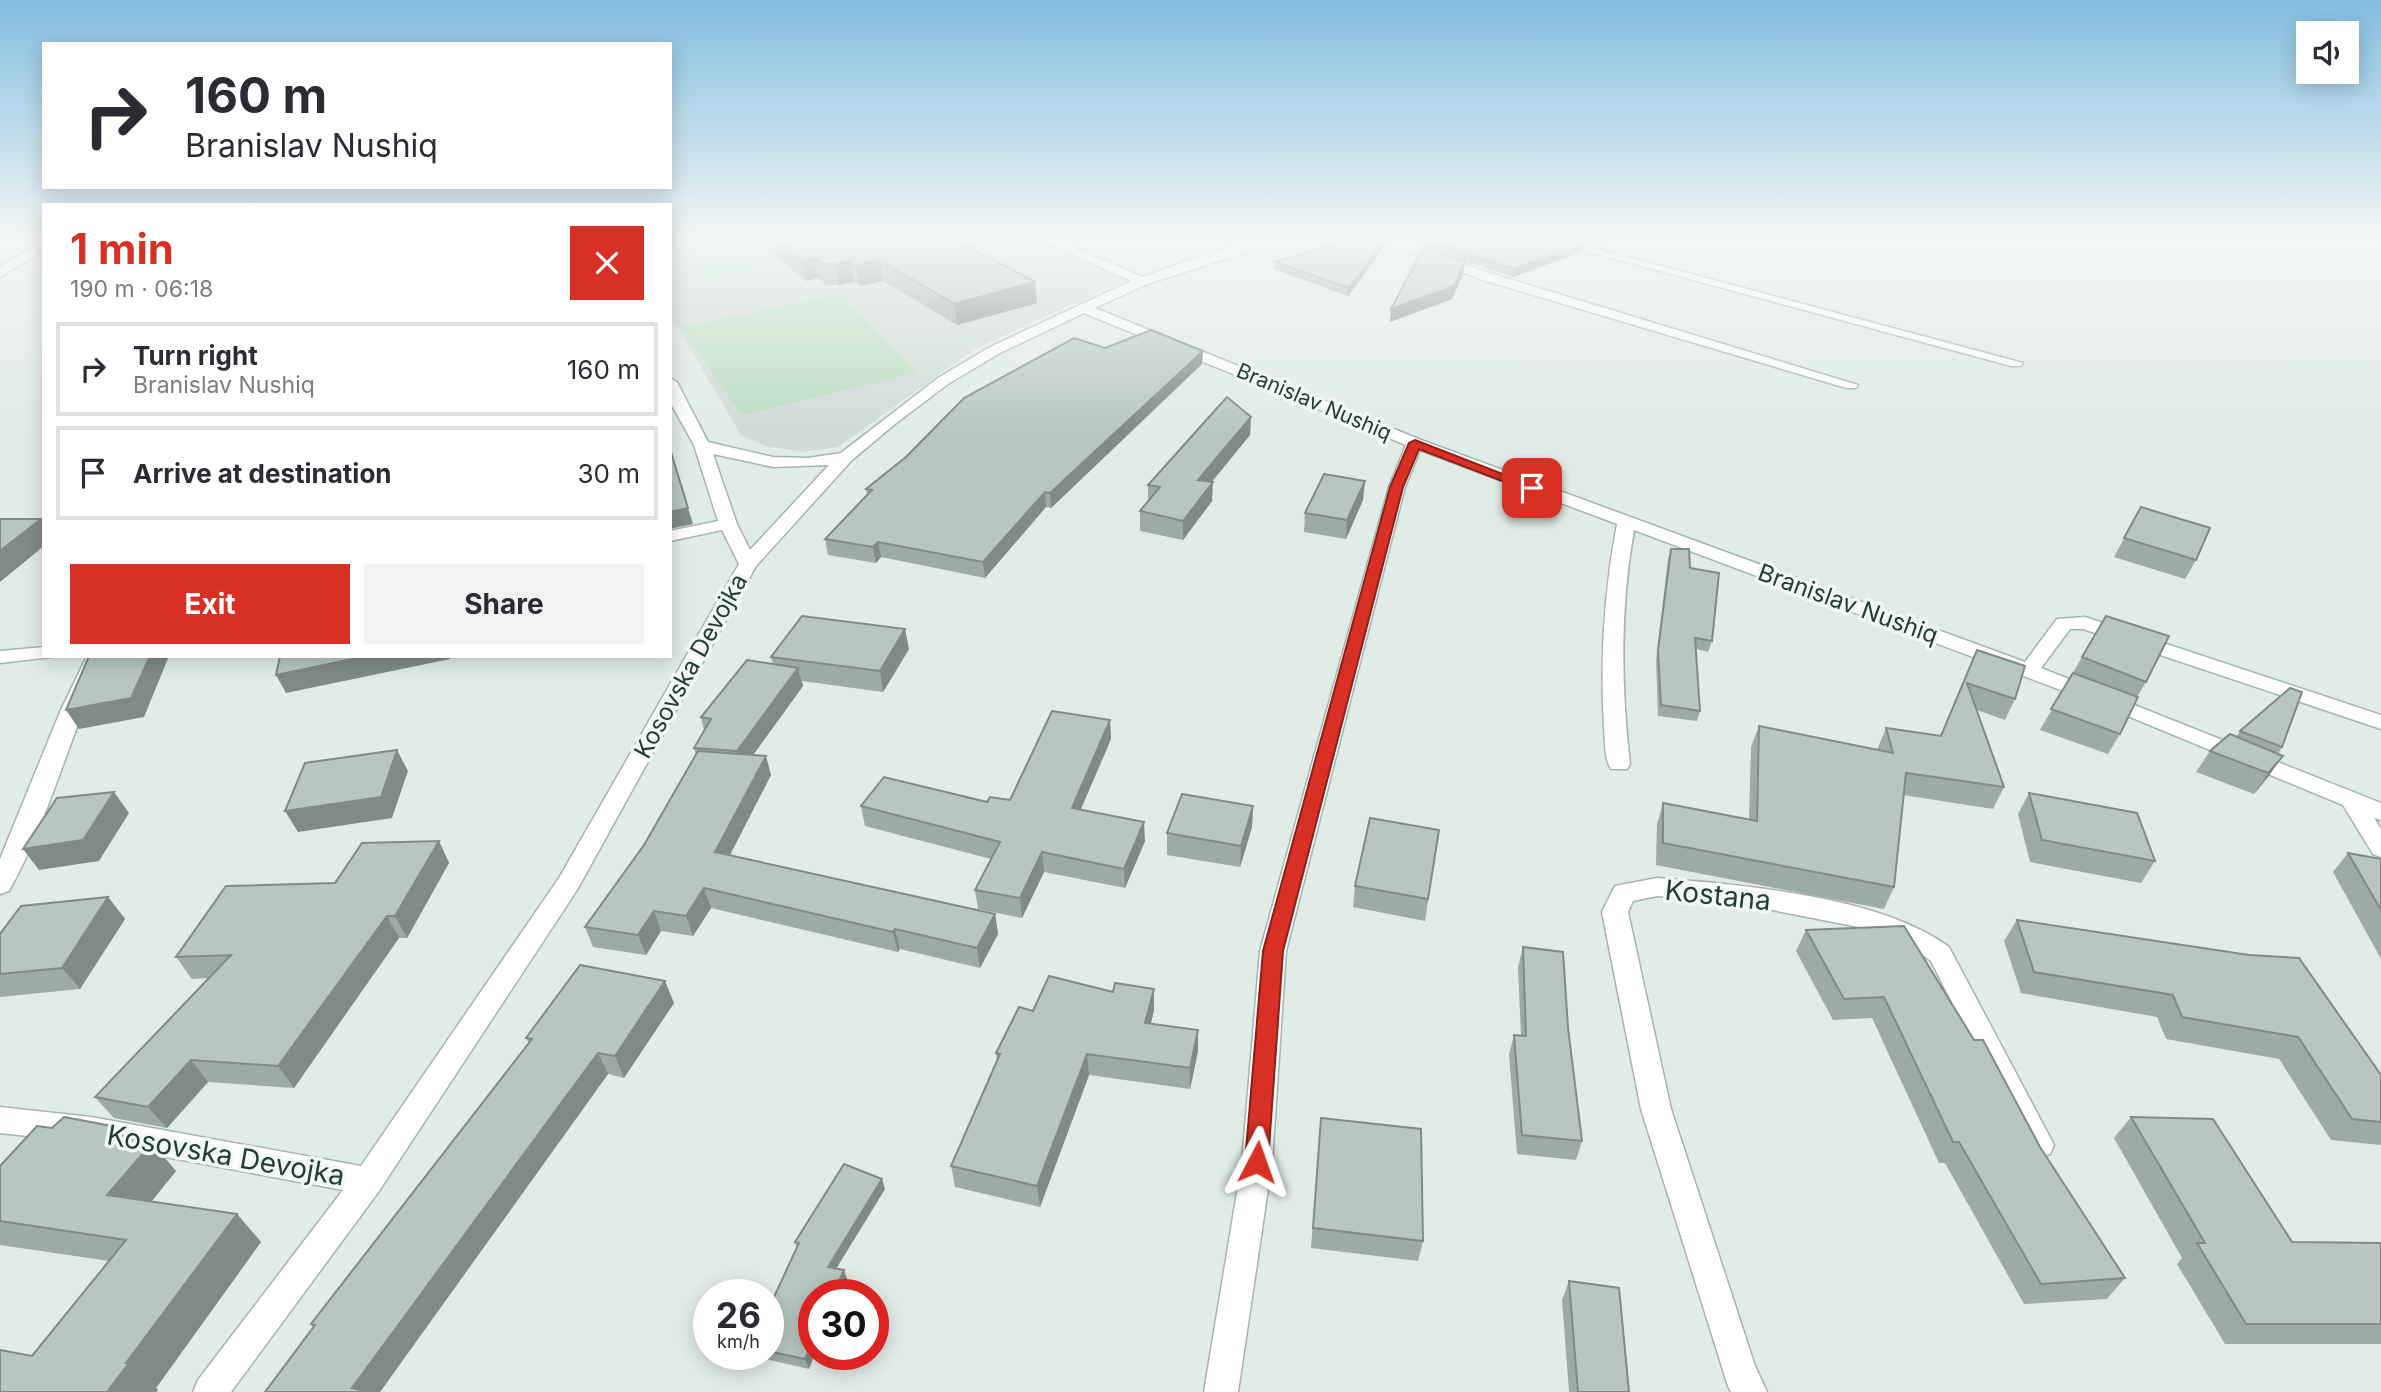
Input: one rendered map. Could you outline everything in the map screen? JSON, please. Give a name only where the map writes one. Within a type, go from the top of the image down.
[{"type":"street","name":"Kosovska Devojka","points":[[210,1392],[368,1181],[568,884],[748,564],[846,457],[943,381],[995,350],[1095,302]]},
{"type":"street","points":[[1572,302],[1852,385]]},
{"type":"street","points":[[1785,302],[2016,363]]},
{"type":"street","name":"Branislav Nushiq","points":[[1082,308],[1415,443],[2113,702],[2381,812]]},
{"type":"street","points":[[672,388],[702,445],[728,524],[748,564]]},
{"type":"street","points":[[1221,1392],[1257,1162],[1273,951],[1396,487],[1415,443]]},
{"type":"street","points":[[702,445],[748,461],[816,464],[846,457]]},
{"type":"street","points":[[1619,764],[1614,720],[1613,656],[1616,565],[1626,523]]},
{"type":"street","points":[[672,536],[728,524]]},
{"type":"street","points":[[2029,671],[2064,623],[2085,623],[2381,722]]},
{"type":"street","points":[[0,657],[42,653]]},
{"type":"street","points":[[0,884],[47,776],[74,699],[96,658]]},
{"type":"street","points":[[2351,800],[2381,848]]},
{"type":"street","name":"Kostana","points":[[1749,1392],[1740,1374],[1656,1109],[1615,912],[1624,893],[1657,887],[1731,893],[1878,921],[1917,937],[1940,954],[2039,1145]]},
{"type":"street","name":"Kosovska Devojka","points":[[0,1121],[91,1130],[368,1181]]},
{"type":"shaded area","points":[[672,302],[1078,302],[976,348],[838,447],[804,452],[765,446],[741,435],[672,318]]},
{"type":"green space","points":[[802,302],[849,302],[917,373],[741,415],[681,327]]},
{"type":"building","points":[[1395,302],[1410,302],[1391,309]]},
{"type":"building","points":[[1151,330],[1203,351],[1050,493],[1045,492],[983,562],[878,542],[873,547],[825,539],[872,490],[866,489],[906,457],[964,398],[1074,338],[1105,348]]},
{"type":"building","points":[[1227,397],[1251,417],[1198,480],[1213,482],[1183,521],[1140,511],[1160,487],[1148,485]]},
{"type":"building","points":[[672,456],[688,508],[672,512]]},
{"type":"building","points":[[1324,474],[1365,481],[1347,520],[1305,513]]},
{"type":"building","points":[[2141,507],[2210,528],[2196,560],[2124,538]]},
{"type":"building","points":[[0,519],[41,519],[0,551]]},
{"type":"building","points":[[1671,549],[1689,549],[1690,568],[1719,573],[1712,641],[1695,638],[1700,711],[1661,705],[1658,650]]},
{"type":"building","points":[[802,616],[905,629],[880,671],[771,657]]},
{"type":"building","points":[[2106,616],[2169,636],[2146,682],[2082,657]]},
{"type":"building","points":[[1977,650],[2025,666],[2015,699],[1967,683],[2004,787],[1906,773],[1894,887],[1663,843],[1663,803],[1757,821],[1759,726],[1893,753],[1886,728],[1941,736]]},
{"type":"building","points":[[88,658],[149,658],[131,698],[66,710]]},
{"type":"building","points":[[280,658],[357,658],[276,675]]},
{"type":"building","points":[[747,660],[798,668],[737,751],[694,748],[711,719],[701,717]]},
{"type":"building","points":[[2073,673],[2138,697],[2120,734],[2051,709]]},
{"type":"building","points":[[2290,688],[2302,692],[2282,747],[2240,731]]},
{"type":"building","points":[[1052,711],[1110,720],[1072,808],[1144,822],[1124,869],[1042,852],[1020,898],[975,890],[1000,842],[861,806],[884,777],[987,802],[990,797],[1010,800]]},
{"type":"building","points":[[2230,734],[2283,756],[2268,773],[2210,751]]},
{"type":"building","points":[[397,750],[381,797],[285,811],[305,763]]},
{"type":"building","points":[[698,751],[766,756],[715,852],[995,914],[977,948],[895,929],[893,932],[704,888],[686,916],[654,911],[638,935],[585,927],[644,845]]},
{"type":"building","points":[[114,792],[83,840],[23,849],[57,798]]},
{"type":"building","points":[[2029,793],[2137,813],[2155,861],[2042,840]]},
{"type":"building","points":[[1182,794],[1253,806],[1241,846],[1167,833]]},
{"type":"building","points":[[1370,818],[1439,830],[1428,899],[1355,886]]},
{"type":"building","points":[[439,841],[395,916],[387,916],[278,1066],[191,1060],[148,1107],[95,1097],[231,955],[176,957],[226,886],[335,883],[362,843]]},
{"type":"building","points":[[2348,853],[2381,859],[2381,910]]},
{"type":"building","points":[[108,897],[62,968],[0,974],[0,934],[21,906]]},
{"type":"building","points":[[2017,920],[2249,955],[2299,958],[2381,1075],[2381,1122],[2352,1119],[2298,1037],[2182,1017],[2173,995],[2034,972]]},
{"type":"building","points":[[1904,926],[1974,1040],[1983,1040],[2040,1147],[2125,1278],[2041,1284],[1959,1142],[1953,1142],[1884,997],[1844,999],[1806,930]]},
{"type":"building","points":[[1523,947],[1563,952],[1568,1028],[1582,1141],[1522,1135],[1514,1035],[1526,1036]]},
{"type":"building","points":[[580,965],[665,981],[615,1056],[598,1053],[352,1388],[367,1392],[265,1392],[315,1325],[311,1324],[532,1039],[526,1038]]},
{"type":"building","points":[[1049,976],[1113,992],[1115,983],[1154,989],[1145,1023],[1198,1030],[1190,1068],[1087,1054],[1037,1186],[951,1166],[1000,1054],[996,1053],[1019,1007],[1033,1011]]},
{"type":"building","points":[[64,1117],[117,1127],[108,1136],[152,1143],[107,1195],[237,1214],[107,1392],[0,1392],[0,1350],[32,1356],[126,1240],[0,1221],[0,1166],[37,1126],[52,1128]]},
{"type":"building","points":[[2131,1117],[2213,1119],[2292,1242],[2381,1243],[2381,1324],[2246,1324],[2197,1243],[2205,1243]]},
{"type":"building","points":[[1321,1118],[1421,1129],[1423,1241],[1313,1228]]},
{"type":"building","points":[[844,1164],[882,1179],[828,1267],[844,1270],[840,1279],[798,1279],[798,1357],[784,1354],[782,1279],[799,1243],[795,1242]]},
{"type":"building","points":[[1569,1281],[1619,1288],[1629,1392],[1578,1392]]},
{"type":"route","points":[[1257,1162],[1273,951],[1354,655],[1396,487],[1415,443],[1532,488]]}]
